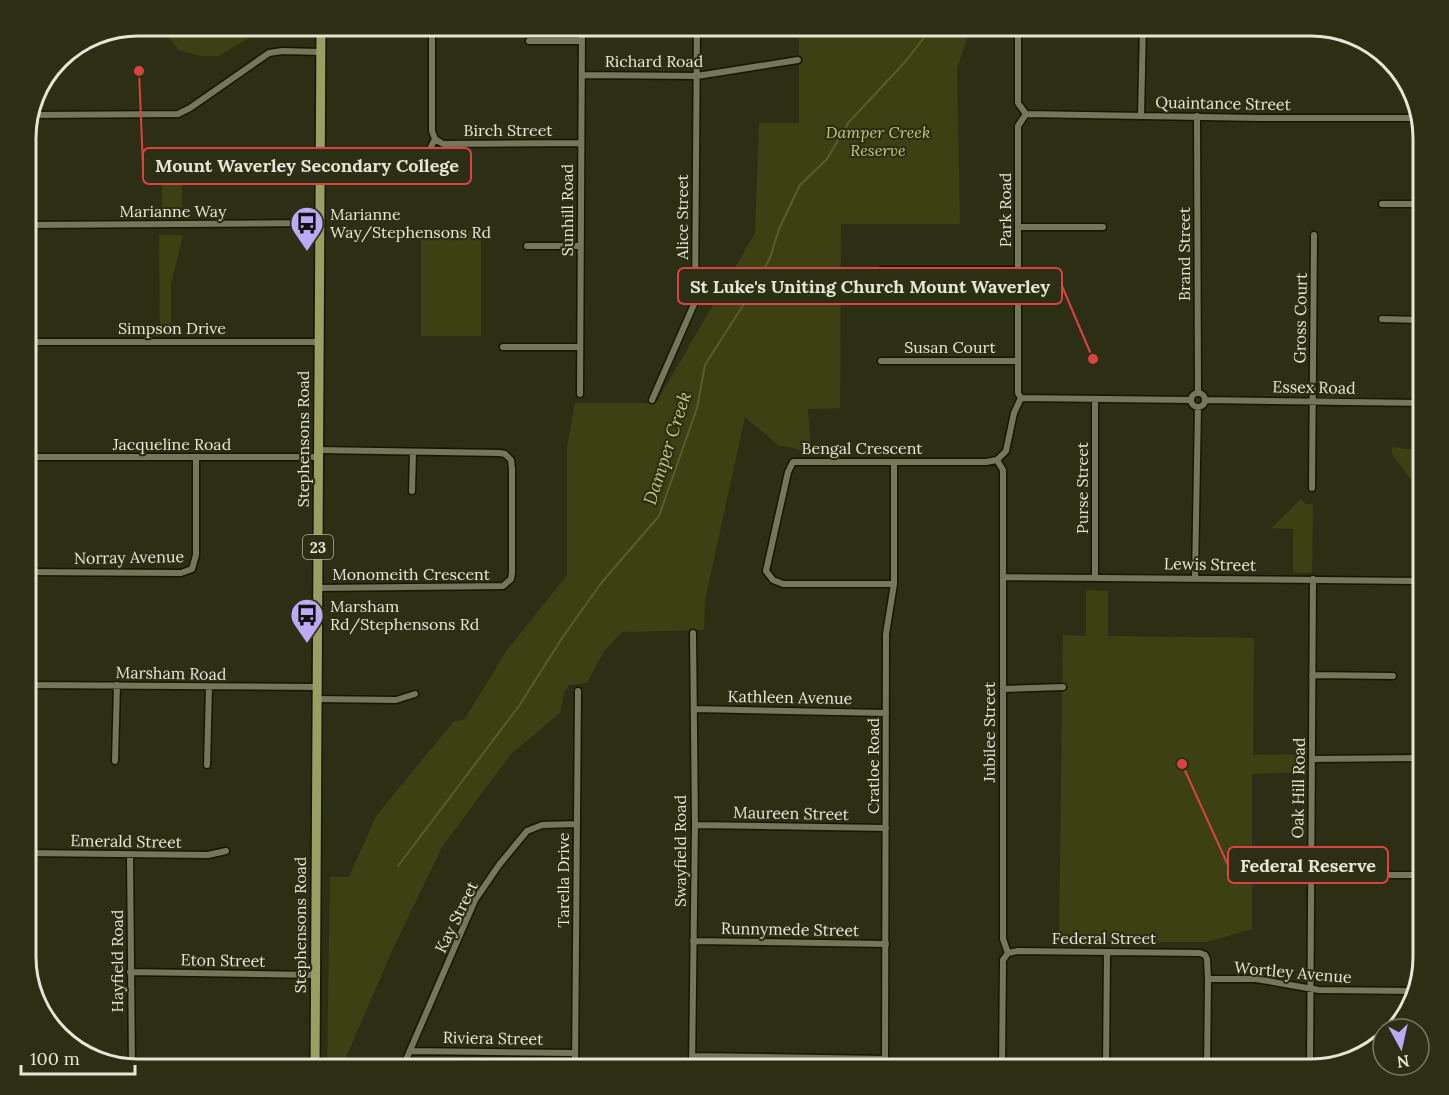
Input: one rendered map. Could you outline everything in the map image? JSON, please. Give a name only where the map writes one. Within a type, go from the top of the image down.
[{"type":"main road","name":"Stephensons Road","points":[[315,1059],[321,36]]},
{"type":"street","points":[[422,165],[435,139],[432,131],[432,36]]},
{"type":"street","name":"Sunhill Road","points":[[580,394],[582,36]]},
{"type":"street","name":"Alice Street","points":[[652,400],[695,302],[697,36]]},
{"type":"street","points":[[1018,36],[1018,103],[1026,114]]},
{"type":"street","points":[[1141,115],[1143,36]]},
{"type":"street","points":[[529,41],[582,41]]},
{"type":"street","points":[[39,115],[178,114],[269,53],[321,52]]},
{"type":"street","name":"Richard Road","points":[[582,75],[697,76],[798,60]]},
{"type":"street","name":"Quaintance Street","points":[[1026,114],[1411,118]]},
{"type":"street","name":"Park Road","points":[[1021,399],[1018,393],[1018,126],[1026,114]]},
{"type":"street","name":"Brand Street","points":[[1197,116],[1198,393]]},
{"type":"street","name":"Birch Street","points":[[435,139],[443,144],[581,143]]},
{"type":"street","points":[[1382,204],[1413,204]]},
{"type":"street","name":"Marianne Way","points":[[36,225],[320,223]]},
{"type":"street","points":[[1018,227],[1102,227]]},
{"type":"street","name":"Gross Court","points":[[1312,488],[1314,235]]},
{"type":"street","points":[[527,246],[580,246]]},
{"type":"street","points":[[882,270],[1018,270]]},
{"type":"street","points":[[1382,319],[1413,320]]},
{"type":"street","name":"Simpson Drive","points":[[36,342],[319,342]]},
{"type":"street","points":[[504,347],[580,347]]},
{"type":"street","name":"Susan Court","points":[[881,361],[1018,361]]},
{"type":"street","points":[[1198,393],[1204,396],[1205,400],[1203,405],[1198,407],[1192,405],[1190,400],[1198,393]]},
{"type":"street","points":[[997,460],[1006,451],[1014,413],[1021,399],[1190,400]]},
{"type":"street","name":"Purse Street","points":[[1095,399],[1095,577]]},
{"type":"street","name":"Essex Road","points":[[1205,400],[1413,403]]},
{"type":"street","points":[[1195,578],[1198,407]]},
{"type":"street","points":[[412,491],[413,452]]},
{"type":"street","name":"Monomeith Crescent","points":[[317,588],[497,587],[508,583],[512,573],[511,460],[505,454],[413,452],[318,454]]},
{"type":"street","name":"Jacqueline Road","points":[[36,457],[318,454]]},
{"type":"street","name":"Norray Avenue","points":[[36,572],[181,573],[192,569],[196,555],[196,457]]},
{"type":"street","name":"Bengal Crescent","points":[[894,584],[783,584],[773,580],[766,571],[788,472],[793,462],[986,462],[997,460]]},
{"type":"street","name":"Jubilee Street","points":[[997,460],[1003,470],[1003,939],[1008,953],[1003,960],[1002,1059]]},
{"type":"street","name":"Cratloe Road","points":[[885,1059],[886,634],[894,584],[894,462]]},
{"type":"street","name":"Lewis Street","points":[[1003,577],[1413,581]]},
{"type":"street","name":"Oak Hill Road","points":[[1310,1059],[1313,579]]},
{"type":"street","name":"Swayfield Road","points":[[692,1056],[693,633]]},
{"type":"street","points":[[1312,675],[1393,676]]},
{"type":"street","name":"Marsham Road","points":[[36,685],[317,687]]},
{"type":"street","points":[[115,761],[117,685]]},
{"type":"street","points":[[207,765],[209,687]]},
{"type":"street","points":[[1003,689],[1063,687]]},
{"type":"street","name":"Tarella Drive","points":[[575,1059],[578,691]]},
{"type":"street","points":[[316,699],[396,700],[415,694]]},
{"type":"street","name":"Kathleen Avenue","points":[[694,709],[886,712]]},
{"type":"street","points":[[1312,759],[1413,758]]},
{"type":"street","name":"Kay Street","points":[[407,1059],[475,900],[499,865],[527,831],[542,825],[577,825]]},
{"type":"street","name":"Maureen Street","points":[[694,825],[886,828]]},
{"type":"street","name":"Emerald Street","points":[[36,853],[208,855],[225,851]]},
{"type":"street","name":"Hayfield Road","points":[[130,855],[132,1058]]},
{"type":"street","points":[[1310,875],[1413,875]]},
{"type":"street","name":"Runnymede Street","points":[[693,941],[886,944]]},
{"type":"street","name":"Federal Street","points":[[1008,953],[1018,951],[1200,953],[1207,959],[1208,979]]},
{"type":"street","points":[[1106,1059],[1107,952]]},
{"type":"street","name":"Eton Street","points":[[130,972],[315,975]]},
{"type":"street","points":[[1208,979],[1208,1059]]},
{"type":"street","name":"Wortley Avenue","points":[[1208,979],[1256,979],[1319,990],[1408,991]]},
{"type":"street","name":"Riviera Street","points":[[411,1051],[575,1053]]},
{"type":"street","points":[[692,1056],[885,1059]]},
{"type":"green space","points":[[167,36],[252,36],[219,56],[200,56],[179,50]]},
{"type":"green space","name":"Damper Creek Reserve","points":[[799,36],[968,36],[957,69],[960,224],[841,224],[840,408],[808,409],[811,452],[779,446],[745,417],[705,600],[704,630],[622,632],[604,651],[587,683],[569,685],[564,693],[560,713],[511,754],[442,847],[392,951],[345,1059],[327,1059],[330,877],[349,877],[376,816],[454,721],[464,720],[507,650],[567,575],[567,447],[575,403],[656,403],[755,233],[759,123],[799,123]]},
{"type":"green space","points":[[162,166],[182,166],[182,218],[162,218]]},
{"type":"green space","points":[[421,231],[481,231],[481,336],[421,336]]},
{"type":"green space","points":[[159,235],[183,235],[171,284],[171,333],[160,333]]},
{"type":"green space","points":[[1392,447],[1413,450],[1413,480],[1392,454]]},
{"type":"green space","points":[[1301,499],[1306,504],[1313,504],[1312,573],[1293,573],[1293,529],[1271,528]]},
{"type":"green space","points":[[1086,590],[1108,591],[1108,636],[1254,638],[1253,755],[1302,754],[1302,772],[1252,774],[1252,929],[1207,942],[1059,942],[1063,635],[1086,636]]},
{"type":"waterway","name":"Damper Creek","points":[[398,866],[519,706],[562,638],[602,582],[659,516],[697,408],[705,365],[754,288],[770,258],[779,229],[800,185],[827,159],[849,122],[905,62],[925,36]]},
{"type":"place","name":"Mount Waverley Secondary College","points":[[139,71]]},
{"type":"place","name":"Marianne Way/Stephensons Rd","points":[[307,252]]},
{"type":"place","name":"St Luke's Uniting Church Mount Waverley","points":[[1093,359]]},
{"type":"place","name":"Marsham Rd/Stephensons Rd","points":[[307,644]]},
{"type":"place","name":"Federal Reserve","points":[[1182,764]]}]
